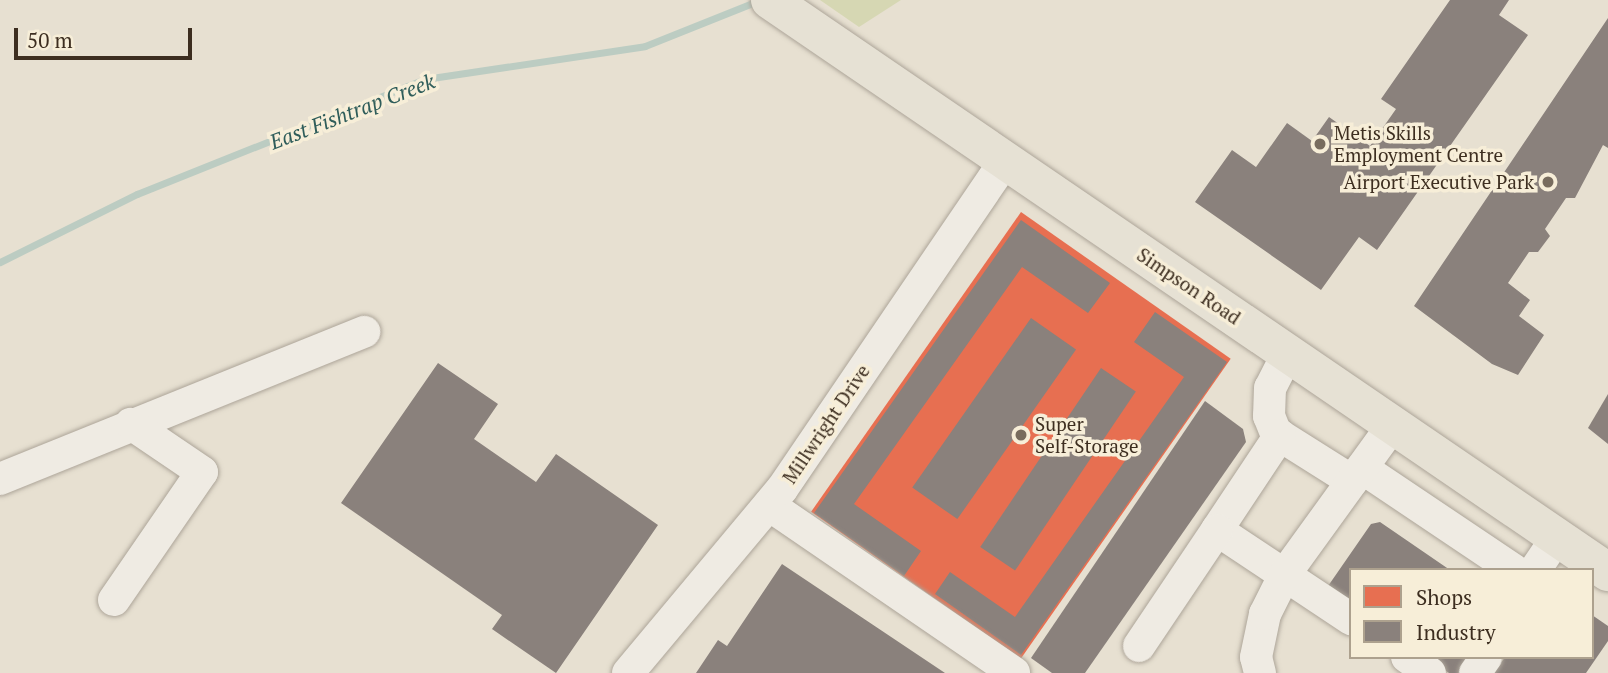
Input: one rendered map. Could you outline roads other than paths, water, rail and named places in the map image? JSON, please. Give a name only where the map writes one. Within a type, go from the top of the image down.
[{"type":"main road","name":"Simpson Road","points":[[782,8],[1608,572]]},
{"type":"street","name":"Millwright Drive","points":[[628,673],[769,505],[1005,161]]},
{"type":"street","points":[[0,478],[364,332]]},
{"type":"street","points":[[1287,353],[1268,401],[1280,435],[1357,475],[1511,568]]},
{"type":"street","points":[[114,600],[202,472],[131,424]]},
{"type":"street","points":[[1260,673],[1256,657],[1265,614],[1285,575],[1393,425]]},
{"type":"street","points":[[1139,646],[1280,435]]},
{"type":"street","points":[[769,505],[1014,673]]},
{"type":"street","points":[[1216,530],[1349,618]]},
{"type":"street","points":[[1536,568],[1557,537]]},
{"type":"street","points":[[1410,659],[1430,673]]},
{"type":"waterway","name":"East Fishtrap Creek","points":[[0,262],[137,194],[425,79],[645,46],[760,0]]},
{"type":"place","name":"Metis Skills Employment Centre","points":[[1320,144]]},
{"type":"place","name":"Airport Executive Park","points":[[1548,182]]},
{"type":"place","name":"Super Self-Storage","points":[[1021,435]]}]
